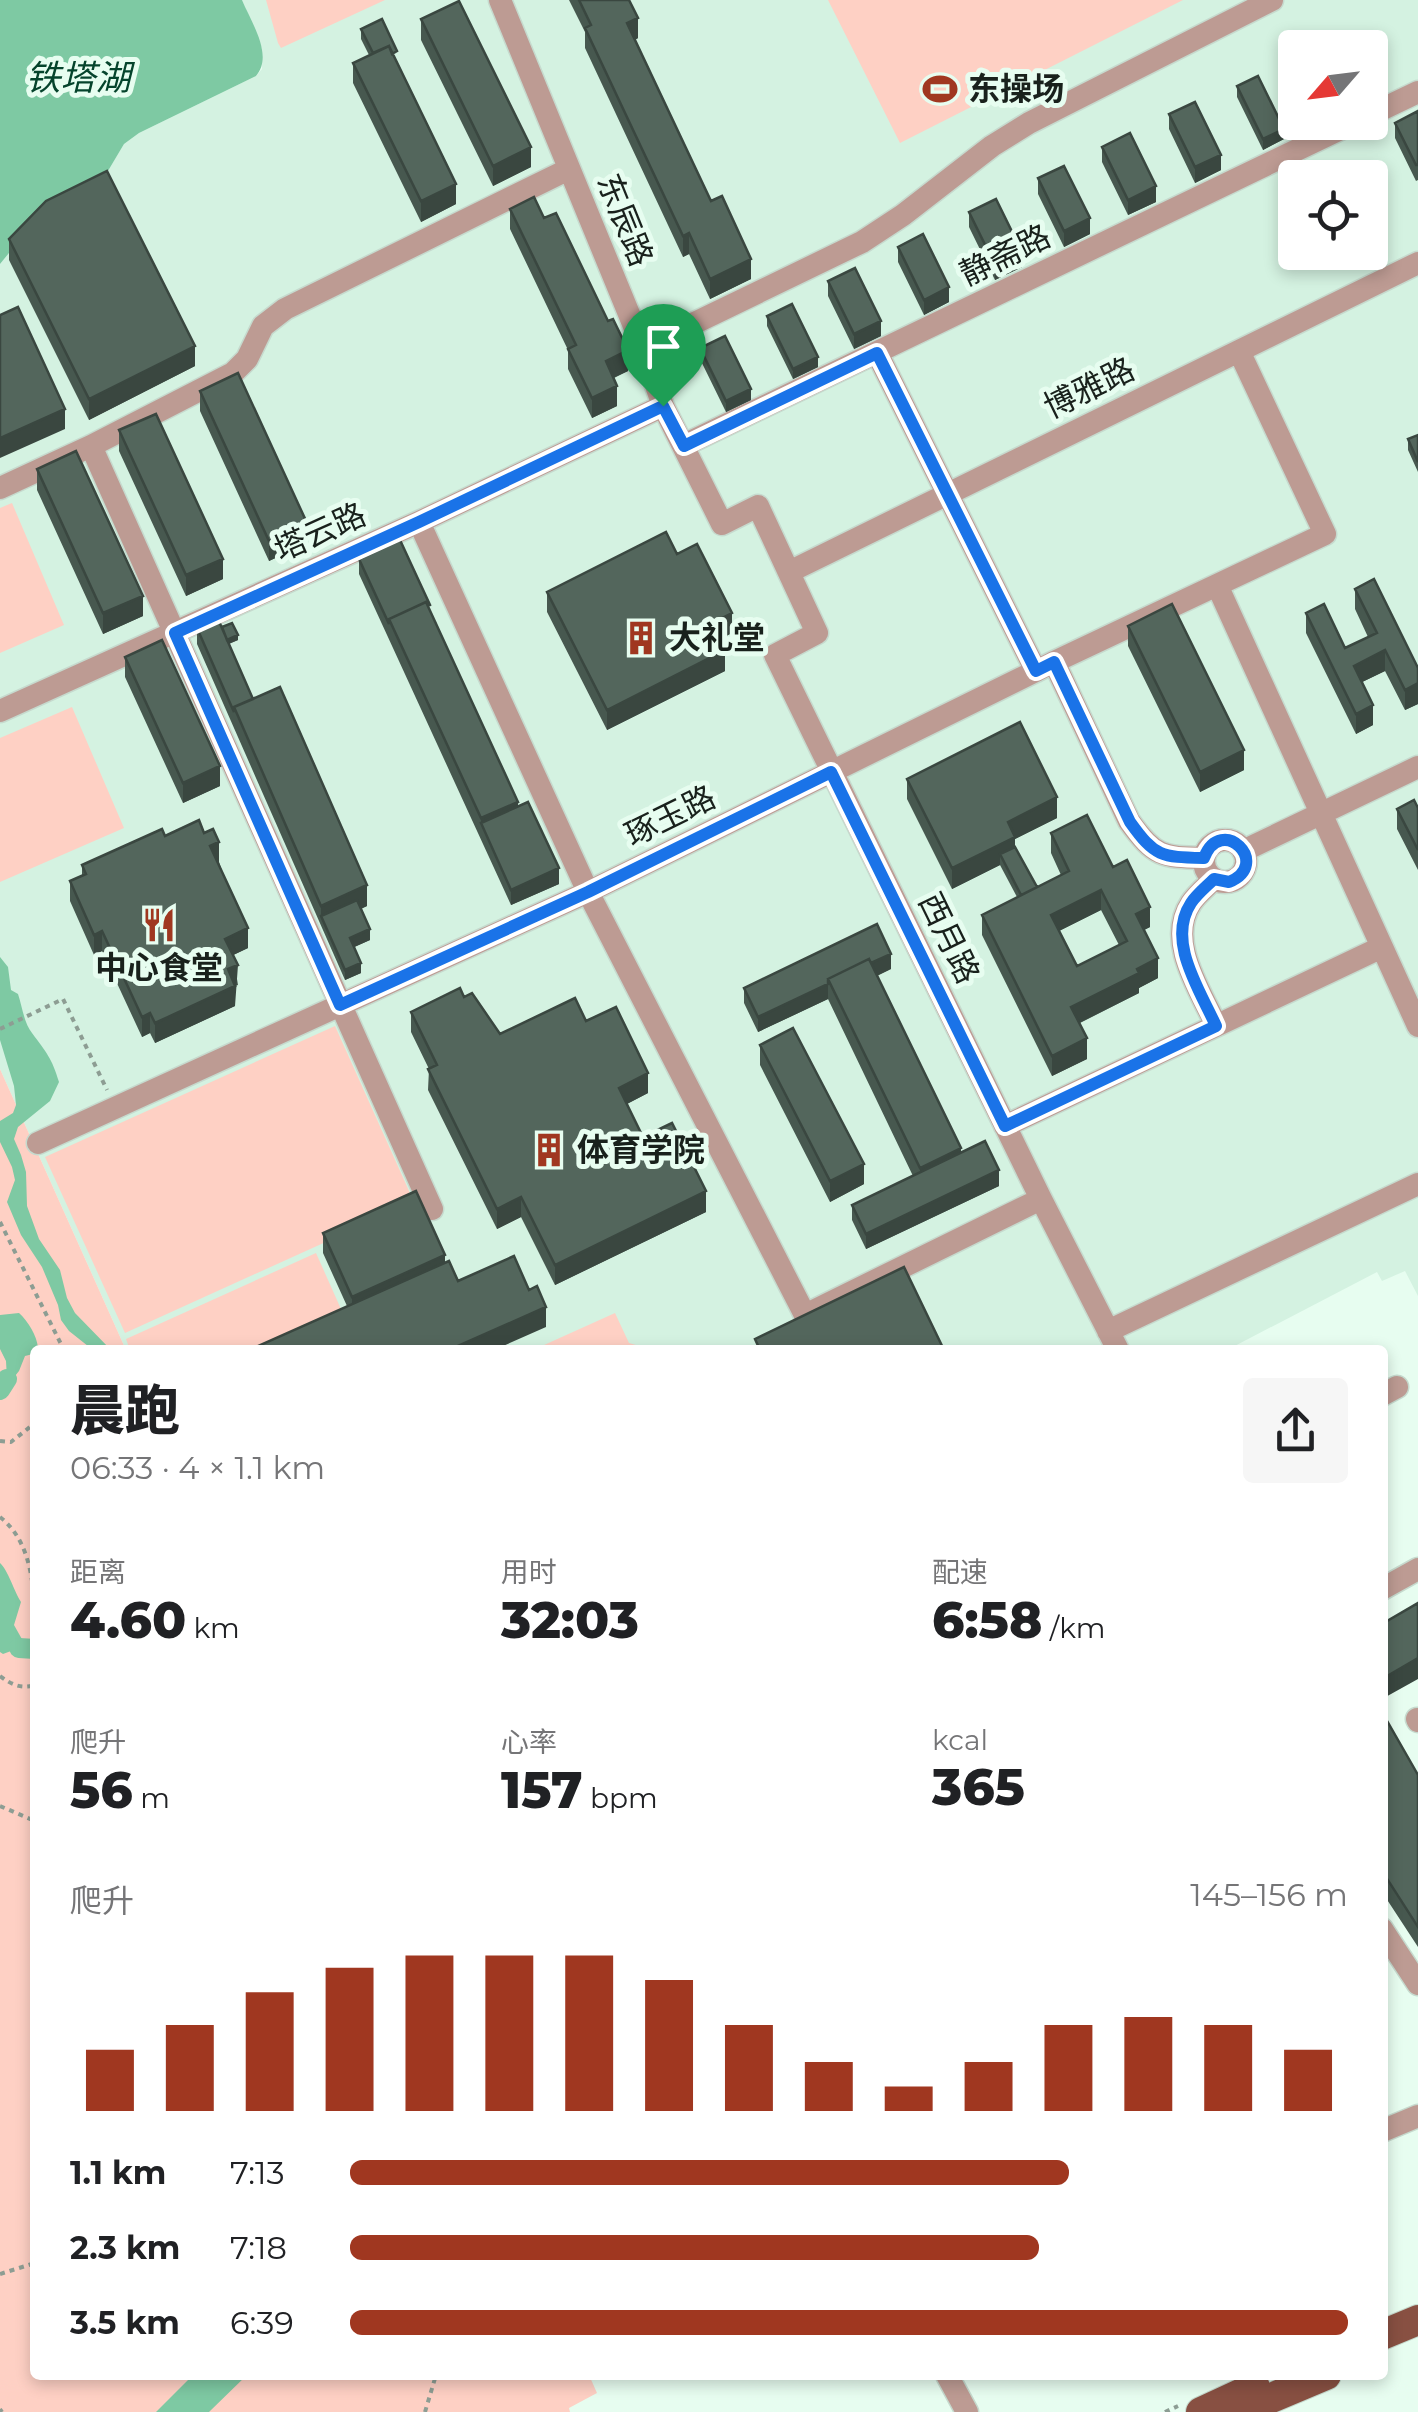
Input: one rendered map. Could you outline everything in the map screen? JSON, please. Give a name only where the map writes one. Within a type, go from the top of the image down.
[{"type":"main road","points":[[1388,2332],[1418,2320]]},
{"type":"main road","points":[[1388,2350],[1418,2337]]},
{"type":"main road","points":[[1200,2412],[1274,2380]]},
{"type":"main road","points":[[1238,2412],[1314,2380]]},
{"type":"street","name":"东辰路","points":[[500,0],[643,348],[663,406],[722,524],[758,506],[789,572]]},
{"type":"street","points":[[643,348],[862,242],[1029,123],[1272,0]]},
{"type":"street","points":[[1388,106],[1418,92]]},
{"type":"street","name":"静斋路","points":[[684,446],[1318,140]]},
{"type":"street","points":[[0,488],[233,374],[247,359],[263,326],[285,308],[569,169]]},
{"type":"street","name":"博雅路","points":[[789,572],[1418,263]]},
{"type":"street","name":"琢玉路","points":[[38,1143],[588,892],[1045,666],[1325,534],[1239,351]]},
{"type":"street","points":[[877,353],[947,494],[1144,843],[1158,853],[1209,868],[1229,882],[1242,875],[1246,861],[1243,851],[1236,842],[1223,840],[1211,845],[1209,868],[1182,925],[1183,946],[1192,973],[1216,1026]]},
{"type":"street","name":"塔云路","points":[[0,711],[419,522],[663,406]]},
{"type":"street","points":[[91,446],[432,1210]]},
{"type":"street","points":[[419,522],[588,892],[805,1314],[1041,1199]]},
{"type":"street","name":"西月路","points":[[789,572],[817,633],[775,655],[1113,1341]]},
{"type":"street","points":[[1217,585],[1418,1026]]},
{"type":"street","points":[[1243,851],[1418,767]]},
{"type":"street","points":[[1005,1126],[1382,947]]},
{"type":"street","points":[[1113,1341],[1418,1184]]},
{"type":"street","points":[[1388,1586],[1418,1569]]},
{"type":"street","points":[[1388,1938],[1418,1984]]},
{"type":"street","points":[[1388,2128],[1418,2116]]},
{"type":"street","points":[[950,2380],[966,2412]]},
{"type":"path","points":[[0,1029],[63,999],[116,1108]]},
{"type":"path","points":[[0,1222],[62,1345]]},
{"type":"path","points":[[0,1442],[11,1442],[30,1427]]},
{"type":"path","points":[[0,1517],[16,1531],[30,1573]]},
{"type":"path","points":[[0,1676],[10,1684],[30,1687]]},
{"type":"path","points":[[0,1806],[30,1819]]},
{"type":"path","points":[[0,2274],[30,2265]]},
{"type":"path","points":[[425,2412],[435,2380]]},
{"type":"shaded area","points":[[242,0],[1418,0],[1418,1296],[1405,1271],[1382,1281],[1377,1272],[1237,1345],[124,1345],[0,1069],[0,264],[18,242],[105,176],[124,144],[256,76],[262,69],[262,49]],"holes":[[[547,612],[731,633],[712,643],[607,730]]]},
{"type":"shaded area","points":[[266,0],[385,0],[281,48]]},
{"type":"shaded area","name":"东操场","points":[[828,0],[1183,0],[900,143]]},
{"type":"shaded area","points":[[12,503],[64,625],[0,653],[0,508]]},
{"type":"shaded area","points":[[72,707],[124,828],[0,882],[0,738]]},
{"type":"shaded area","points":[[335,1026],[414,1202],[125,1333],[45,1157]]},
{"type":"shaded area","points":[[0,1069],[124,1345],[30,1345],[30,2380],[591,2380],[597,2393],[569,2408],[570,2412],[0,2412]]},
{"type":"shaded area","points":[[316,1253],[345,1318],[285,1345],[128,1345],[126,1339]]},
{"type":"shaded area","points":[[615,1313],[629,1343],[636,1345],[544,1345]]},
{"type":"water","name":"铁塔湖","points":[[0,0],[242,0],[259,38],[261,68],[256,76],[124,144],[105,176],[18,242],[0,264]]},
{"type":"water","points":[[0,957],[8,967],[11,990],[18,994],[27,1024],[59,1082],[50,1101],[18,1127],[14,1139],[26,1172],[27,1206],[39,1239],[60,1270],[75,1313],[106,1345],[87,1345],[61,1320],[42,1267],[21,1235],[7,1202],[15,1180],[0,1142],[0,1121],[13,1113],[16,1105],[0,1040]]},
{"type":"water","points":[[19,1313],[32,1329],[37,1345],[30,1345],[30,1355],[25,1356],[11,1381],[7,1379],[6,1361],[0,1349],[0,1315]]},
{"type":"water","points":[[0,1563],[21,1602],[14,1625],[23,1641],[19,1648],[3,1654],[0,1652]]},
{"type":"water","points":[[188,2380],[242,2380],[209,2412],[156,2412]]},
{"type":"building","points":[[579,0],[629,0],[638,18],[627,23],[711,201],[722,196],[751,259],[710,279],[689,233],[683,236],[585,28],[591,25]]},
{"type":"building","points":[[459,1],[531,147],[493,166],[421,19]]},
{"type":"building","points":[[382,19],[397,51],[392,54],[389,46],[373,53],[361,29]]},
{"type":"building","points":[[389,46],[456,184],[421,201],[353,63]]},
{"type":"building","points":[[1258,76],[1278,117],[1278,132],[1263,139],[1237,86]]},
{"type":"building","points":[[1195,102],[1221,155],[1195,167],[1169,114]]},
{"type":"building","points":[[1418,111],[1418,165],[1416,165],[1395,123]]},
{"type":"building","points":[[1130,133],[1156,186],[1128,200],[1102,147]]},
{"type":"building","points":[[1064,166],[1090,218],[1064,231],[1038,178]]},
{"type":"building","points":[[107,171],[195,346],[89,399],[9,239],[46,201]]},
{"type":"building","points":[[534,197],[544,218],[556,213],[608,321],[613,319],[628,350],[606,361],[617,386],[592,398],[568,349],[576,345],[510,209]]},
{"type":"building","points":[[996,199],[1022,252],[995,265],[969,212]]},
{"type":"building","points":[[923,234],[949,287],[924,300],[898,247]]},
{"type":"building","points":[[855,268],[881,321],[854,334],[828,281]]},
{"type":"building","points":[[792,304],[818,357],[793,369],[767,316]]},
{"type":"building","points":[[18,307],[65,409],[0,438],[0,315]]},
{"type":"building","points":[[725,336],[751,389],[726,401],[700,348]]},
{"type":"building","points":[[238,373],[307,523],[269,541],[200,391]]},
{"type":"building","points":[[156,414],[223,559],[186,575],[119,430]]},
{"type":"building","points":[[1418,435],[1418,462],[1408,439]]},
{"type":"building","points":[[76,451],[143,596],[103,613],[37,469]]},
{"type":"building","name":"大礼堂","points":[[666,532],[677,554],[697,544],[732,613],[712,623],[725,650],[607,710],[547,592]]},
{"type":"building","points":[[400,540],[430,605],[426,602],[389,619],[389,624],[359,559]]},
{"type":"building","points":[[1374,579],[1418,668],[1418,683],[1405,690],[1385,650],[1354,666],[1373,705],[1356,714],[1306,613],[1324,604],[1345,648],[1377,633],[1355,589]]},
{"type":"building","points":[[426,602],[518,802],[481,818],[389,619]]},
{"type":"building","points":[[1172,604],[1244,750],[1200,772],[1128,626]]},
{"type":"building","points":[[218,619],[253,699],[234,707],[234,712],[197,628]]},
{"type":"building","points":[[232,623],[238,635],[227,640],[222,627]]},
{"type":"building","points":[[162,640],[220,766],[183,783],[125,657]]},
{"type":"building","points":[[280,687],[367,885],[321,906],[234,707]]},
{"type":"building","points":[[1020,722],[1057,797],[1008,822],[1015,837],[952,868],[907,779]]},
{"type":"building","points":[[1414,800],[1418,808],[1418,850],[1397,809]]},
{"type":"building","points":[[528,802],[559,868],[511,890],[481,823]]},
{"type":"building","points":[[1087,815],[1113,867],[1127,860],[1150,907],[1136,914],[1158,958],[1137,969],[1139,973],[1071,1007],[1087,1038],[1052,1056],[982,915],[1069,871],[1051,833]],"holes":[[[1101,890],[1127,941],[1077,966],[1051,915]]]},
{"type":"building","name":"中心食堂","points":[[199,820],[204,833],[213,829],[219,842],[210,846],[248,928],[225,939],[238,965],[228,969],[235,986],[155,1023],[150,1013],[142,1017],[102,931],[94,935],[70,881],[86,874],[82,865],[162,829],[165,836]]},
{"type":"building","points":[[1015,847],[1037,887],[1021,895],[1000,854]]},
{"type":"building","points":[[357,900],[370,929],[350,938],[361,963],[345,970],[321,916]]},
{"type":"building","points":[[877,924],[891,954],[871,963],[869,959],[828,979],[828,984],[758,1017],[744,988]]},
{"type":"building","points":[[869,959],[961,1148],[920,1168],[828,979]]},
{"type":"building","name":"体育学院","points":[[460,988],[464,997],[472,993],[500,1034],[575,998],[586,1021],[616,1007],[648,1073],[619,1088],[643,1137],[672,1123],[706,1191],[555,1265],[521,1197],[497,1209],[428,1069],[437,1065],[411,1012]]},
{"type":"building","points":[[793,1028],[864,1164],[830,1181],[760,1045]]},
{"type":"building","points":[[985,1141],[999,1170],[866,1234],[852,1205]]},
{"type":"building","points":[[416,1191],[445,1255],[352,1297],[323,1233]]},
{"type":"building","points":[[514,1256],[529,1290],[537,1286],[546,1307],[460,1345],[260,1345],[449,1261],[458,1281]]},
{"type":"building","points":[[904,1267],[942,1345],[758,1345],[755,1339]]},
{"type":"building","points":[[1418,1603],[1418,1658],[1388,1676],[1388,1620]]},
{"type":"building","points":[[1388,1722],[1418,1775],[1418,1927],[1388,1880]]},
{"type":"waterway","points":[[0,1390],[7,1379]]},
{"type":"waterway","points":[[19,1648],[30,1649]]},
{"type":"place","name":"东操场","points":[[940,89]]},
{"type":"place","name":"大礼堂","points":[[641,638]]},
{"type":"place","name":"中心食堂","points":[[159,925]]},
{"type":"place","name":"体育学院","points":[[549,1150]]},
{"type":"route","points":[[877,353],[1036,671],[1054,662],[1130,822],[1144,843],[1171,858],[1204,858],[1211,845],[1223,840],[1242,847],[1246,868],[1242,875],[1229,882],[1214,879],[1191,904],[1182,925],[1183,946],[1192,973],[1216,1026],[1005,1126],[831,772],[588,892],[340,1005],[175,633],[663,406],[684,446],[877,353]]}]
